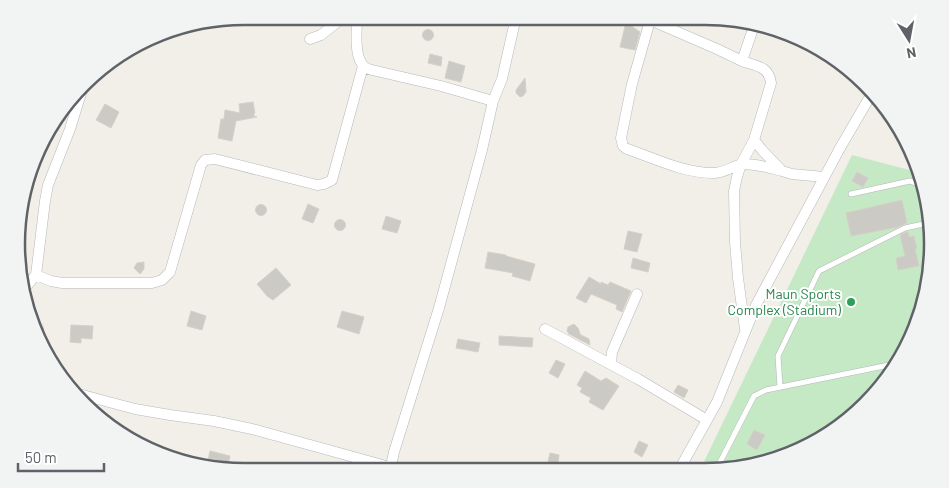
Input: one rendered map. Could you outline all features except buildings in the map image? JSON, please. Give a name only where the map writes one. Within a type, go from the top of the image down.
[{"type":"street","points":[[310,39],[321,35],[334,25]]},
{"type":"street","points":[[356,25],[358,57],[363,66],[372,70],[494,101]]},
{"type":"street","points":[[392,463],[439,308],[494,101],[502,79],[514,25]]},
{"type":"street","points":[[648,25],[620,138],[623,146],[635,152],[686,169],[714,173],[728,170],[741,164],[767,167],[792,174],[824,177]]},
{"type":"street","points":[[666,25],[742,61],[766,70],[770,76],[771,83],[754,140],[741,164],[734,191],[738,278],[746,330]]},
{"type":"street","points":[[742,61],[753,30]]},
{"type":"street","points":[[36,276],[62,283],[152,283],[162,280],[170,272],[201,165],[205,160],[215,159],[317,185],[332,180],[363,66]]},
{"type":"street","points":[[683,463],[717,402],[756,306],[824,177],[869,99]]},
{"type":"street","points":[[29,284],[36,276],[48,185],[79,100]]},
{"type":"street","points":[[754,140],[782,171]]},
{"type":"street","points":[[611,364],[612,352],[637,294]]},
{"type":"street","points":[[545,329],[611,364],[706,420]]},
{"type":"street","points":[[86,396],[135,409],[252,429],[375,463]]},
{"type":"lane","points":[[851,194],[910,181],[916,183]]},
{"type":"lane","points":[[780,387],[778,356],[818,271],[905,228],[923,225]]},
{"type":"lane","points":[[720,463],[754,396],[766,390],[887,365]]},
{"type":"green space","name":"Maun Sports Complex (Stadium)","points":[[852,155],[911,170],[920,201],[924,230],[924,258],[917,301],[901,341],[887,366],[860,399],[838,418],[814,434],[762,456],[719,463],[703,463]]},
{"type":"place","name":"Maun Sports Complex (Stadium)","points":[[851,302]]}]
